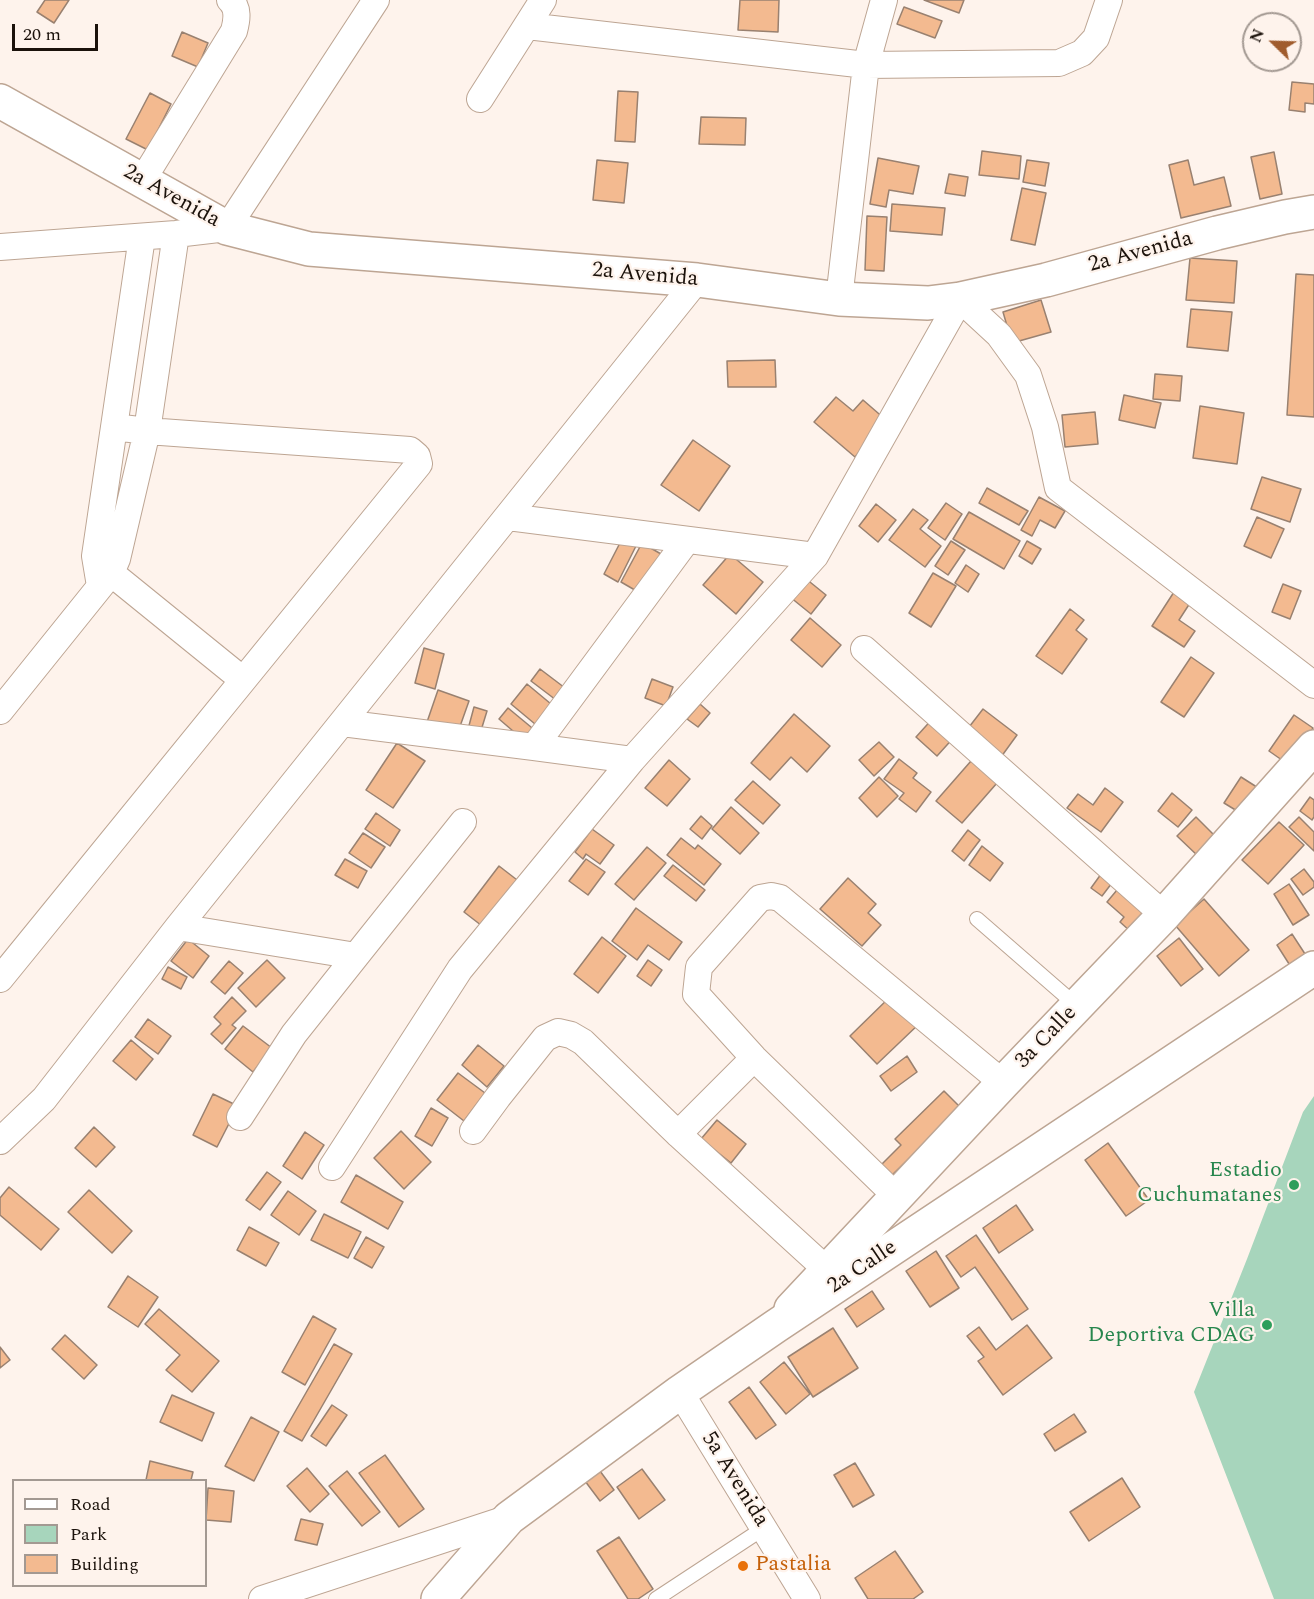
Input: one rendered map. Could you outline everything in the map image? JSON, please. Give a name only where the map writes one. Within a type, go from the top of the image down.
[{"type":"street","points":[[142,181],[234,31],[237,16],[234,4],[230,0]]},
{"type":"street","points":[[0,247],[142,237],[227,228],[376,0]]},
{"type":"street","points":[[480,99],[543,0]]},
{"type":"street","points":[[839,299],[866,65],[884,0]]},
{"type":"street","points":[[527,26],[866,65],[1059,63],[1082,53],[1096,38],[1110,0]]},
{"type":"street","name":"2a Avenida","points":[[0,101],[227,228],[309,249],[697,280],[839,299],[928,303],[960,299],[1046,280],[1217,233],[1314,212]]},
{"type":"street","points":[[0,711],[106,580],[117,559],[147,431],[176,234]]},
{"type":"street","points":[[142,237],[95,556],[106,580],[243,680]]},
{"type":"street","points":[[0,1141],[44,1099],[178,927],[697,280]]},
{"type":"street","points":[[332,1167],[460,969],[632,760],[815,556],[960,299],[999,335],[1028,375],[1045,427],[1058,488],[1314,685]]},
{"type":"street","points":[[0,979],[419,464],[417,456],[410,450],[114,427]]},
{"type":"street","points":[[102,509],[127,515]]},
{"type":"street","points":[[508,517],[815,556]]},
{"type":"street","points":[[534,747],[687,540]]},
{"type":"street","points":[[864,649],[1164,915]]},
{"type":"street","points":[[342,723],[632,760]]},
{"type":"street","name":"3a Calle","points":[[776,1326],[1164,915],[1314,747]]},
{"type":"street","points":[[240,1117],[294,1034],[464,822]]},
{"type":"street","points":[[896,1197],[754,1058],[696,994],[699,967],[760,898],[771,896],[780,898],[1003,1083]]},
{"type":"street","points":[[178,927],[356,956]]},
{"type":"street","name":"2a Calle","points":[[438,1599],[509,1518],[680,1392],[1314,968]]},
{"type":"street","points":[[473,1131],[545,1038],[558,1032],[571,1035],[583,1042],[678,1134],[827,1270]]},
{"type":"street","points":[[678,1134],[754,1058]]},
{"type":"street","name":"5a Avenida","points":[[680,1392],[807,1599]]},
{"type":"street","points":[[262,1599],[509,1518]]},
{"type":"lane","points":[[977,919],[1077,1006]]},
{"type":"lane","points":[[656,1599],[764,1528]]},
{"type":"green space","name":"Villa Deportiva CDAG","points":[[1314,1096],[1314,1599],[1274,1599],[1194,1392],[1303,1112]]},
{"type":"building","points":[[45,0],[69,0],[54,23],[37,12]]},
{"type":"building","points":[[740,0],[779,0],[778,32],[738,30]]},
{"type":"building","points":[[924,0],[964,0],[959,13]]},
{"type":"building","points":[[904,7],[942,21],[935,38],[897,24]]},
{"type":"building","points":[[182,32],[208,43],[198,67],[172,56]]},
{"type":"building","points":[[1292,82],[1314,84],[1314,104],[1305,103],[1305,112],[1289,110]]},
{"type":"building","points":[[618,91],[638,92],[635,142],[615,141]]},
{"type":"building","points":[[150,93],[171,104],[148,150],[126,139]]},
{"type":"building","points":[[701,117],[746,118],[745,145],[699,144]]},
{"type":"building","points":[[982,151],[1021,156],[1019,179],[979,175]]},
{"type":"building","points":[[1274,152],[1282,194],[1260,199],[1251,157]]},
{"type":"building","points":[[878,158],[919,166],[913,194],[889,190],[886,207],[870,204]]},
{"type":"building","points":[[597,160],[628,163],[624,203],[593,200]]},
{"type":"building","points":[[1027,160],[1049,163],[1045,186],[1023,182]]},
{"type":"building","points":[[1188,160],[1194,185],[1224,177],[1231,206],[1181,218],[1169,165]]},
{"type":"building","points":[[949,174],[968,177],[965,196],[945,193]]},
{"type":"building","points":[[1022,188],[1046,193],[1035,245],[1011,240]]},
{"type":"building","points":[[892,204],[945,208],[942,235],[890,231]]},
{"type":"building","points":[[867,216],[887,217],[884,271],[865,270]]},
{"type":"building","points":[[1190,258],[1237,261],[1234,303],[1186,300]]},
{"type":"building","points":[[1296,274],[1314,275],[1314,417],[1287,415]]},
{"type":"building","points":[[1041,300],[1051,332],[1012,343],[1003,312]]},
{"type":"building","points":[[1191,309],[1232,312],[1228,351],[1187,347]]},
{"type":"building","points":[[775,360],[776,387],[728,387],[727,361]]},
{"type":"building","points":[[1155,374],[1182,376],[1180,401],[1153,399]]},
{"type":"building","points":[[1124,395],[1161,403],[1155,428],[1119,420]]},
{"type":"building","points":[[836,397],[853,411],[863,400],[886,420],[855,457],[814,422]]},
{"type":"building","points":[[1200,406],[1244,413],[1237,464],[1193,458]]},
{"type":"building","points":[[1095,412],[1098,444],[1065,447],[1062,415]]},
{"type":"building","points":[[693,440],[730,466],[699,511],[661,485]]},
{"type":"building","points":[[1262,477],[1301,489],[1290,522],[1251,509]]},
{"type":"building","points":[[987,488],[1028,511],[1019,525],[979,503]]},
{"type":"building","points":[[1039,497],[1065,511],[1055,528],[1040,520],[1032,536],[1021,530]]},
{"type":"building","points":[[946,503],[962,514],[945,540],[928,528]]},
{"type":"building","points":[[876,504],[896,520],[878,542],[859,526]]},
{"type":"building","points":[[913,509],[928,520],[920,529],[941,546],[925,567],[889,540]]},
{"type":"building","points":[[969,512],[1020,541],[1004,569],[953,539]]},
{"type":"building","points":[[1257,517],[1284,529],[1271,558],[1244,546]]},
{"type":"building","points":[[622,539],[636,546],[618,582],[604,574]]},
{"type":"building","points":[[951,541],[965,550],[948,575],[935,566]]},
{"type":"building","points":[[1027,541],[1041,549],[1032,564],[1019,556]]},
{"type":"building","points":[[642,543],[661,554],[640,593],[621,582]]},
{"type":"building","points":[[730,554],[763,582],[736,614],[703,585]]},
{"type":"building","points":[[966,565],[979,574],[968,592],[955,583]]},
{"type":"building","points":[[933,573],[956,586],[931,627],[909,613]]},
{"type":"building","points":[[805,578],[826,595],[811,614],[790,597]]},
{"type":"building","points":[[1283,584],[1301,591],[1290,619],[1272,612]]},
{"type":"building","points":[[1174,592],[1190,603],[1179,620],[1195,631],[1184,647],[1152,626]]},
{"type":"building","points":[[1070,609],[1084,620],[1076,630],[1087,639],[1062,674],[1036,656]]},
{"type":"building","points":[[810,618],[841,645],[822,667],[791,640]]},
{"type":"building","points":[[424,648],[444,654],[435,689],[415,683]]},
{"type":"building","points":[[1191,657],[1214,673],[1184,717],[1161,702]]},
{"type":"building","points":[[540,669],[569,691],[560,703],[531,681]]},
{"type":"building","points":[[652,679],[673,687],[666,706],[645,698]]},
{"type":"building","points":[[527,684],[557,709],[541,729],[511,704]]},
{"type":"building","points":[[438,690],[469,701],[458,732],[427,722]]},
{"type":"building","points":[[700,704],[710,713],[698,727],[687,719]]},
{"type":"building","points":[[474,707],[487,711],[479,737],[467,733]]},
{"type":"building","points":[[508,708],[537,732],[527,743],[499,719]]},
{"type":"building","points":[[983,709],[1017,735],[1001,757],[966,731]]},
{"type":"building","points":[[794,714],[830,746],[807,772],[791,757],[770,780],[751,763]]},
{"type":"building","points":[[1294,715],[1313,728],[1289,765],[1269,751]]},
{"type":"building","points":[[935,716],[956,735],[937,756],[916,737]]},
{"type":"building","points":[[879,742],[894,757],[874,776],[859,760]]},
{"type":"building","points":[[397,743],[425,761],[393,808],[366,790]]},
{"type":"building","points":[[899,759],[917,773],[913,778],[931,792],[916,812],[899,799],[904,793],[884,779]]},
{"type":"building","points":[[669,760],[690,779],[667,806],[645,788]]},
{"type":"building","points":[[971,761],[997,783],[962,823],[936,801]]},
{"type":"building","points":[[879,777],[898,796],[877,817],[859,798]]},
{"type":"building","points":[[1241,777],[1263,791],[1247,817],[1224,803]]},
{"type":"building","points":[[753,781],[780,805],[763,824],[735,800]]},
{"type":"building","points":[[1105,788],[1123,802],[1101,832],[1067,808],[1078,794],[1093,805]]},
{"type":"building","points":[[1172,793],[1192,810],[1178,827],[1158,811]]},
{"type":"building","points":[[1310,797],[1314,800],[1312,820],[1300,811]]},
{"type":"building","points":[[731,807],[759,833],[740,854],[712,829]]},
{"type":"building","points":[[376,813],[400,830],[390,846],[365,829]]},
{"type":"building","points":[[701,816],[712,826],[702,839],[690,829]]},
{"type":"building","points":[[1196,817],[1217,838],[1199,857],[1177,836]]},
{"type":"building","points":[[1299,817],[1314,832],[1314,851],[1289,827]]},
{"type":"building","points":[[1279,822],[1304,845],[1268,884],[1242,860]]},
{"type":"building","points":[[592,829],[614,845],[600,864],[586,854],[583,859],[575,852]]},
{"type":"building","points":[[968,830],[980,840],[964,861],[952,851]]},
{"type":"building","points":[[363,833],[385,847],[371,868],[349,853]]},
{"type":"building","points":[[681,838],[695,849],[698,845],[721,864],[704,885],[667,855]]},
{"type":"building","points":[[982,846],[1003,863],[990,881],[969,865]]},
{"type":"building","points":[[647,847],[666,863],[634,900],[615,884]]},
{"type":"building","points":[[345,859],[367,871],[358,888],[335,875]]},
{"type":"building","points":[[586,859],[605,872],[588,895],[569,881]]},
{"type":"building","points":[[673,865],[705,890],[696,901],[664,876]]},
{"type":"building","points":[[499,866],[521,883],[486,929],[464,912]]},
{"type":"building","points":[[1304,869],[1314,882],[1314,887],[1303,895],[1291,879]]},
{"type":"building","points":[[1104,870],[1115,879],[1102,896],[1091,888]]},
{"type":"building","points":[[848,878],[876,904],[868,913],[881,925],[862,946],[820,909]]},
{"type":"building","points":[[1122,884],[1150,909],[1130,931],[1120,922],[1124,917],[1107,902]]},
{"type":"building","points":[[1289,884],[1309,915],[1293,925],[1274,894]]},
{"type":"building","points":[[1204,899],[1249,950],[1219,976],[1175,925]]},
{"type":"building","points":[[636,908],[682,942],[669,960],[648,945],[637,960],[612,941]]},
{"type":"building","points":[[1292,934],[1307,957],[1291,967],[1277,945]]},
{"type":"building","points":[[602,937],[626,956],[598,993],[574,974]]},
{"type":"building","points":[[1179,938],[1203,969],[1181,986],[1157,956]]},
{"type":"building","points":[[188,939],[209,956],[193,978],[171,961]]},
{"type":"building","points":[[267,960],[285,978],[256,1007],[238,988]]},
{"type":"building","points":[[648,960],[662,970],[651,986],[637,976]]},
{"type":"building","points":[[229,961],[243,973],[225,994],[211,982]]},
{"type":"building","points":[[168,967],[187,977],[181,989],[162,979]]},
{"type":"building","points":[[894,993],[921,1022],[877,1064],[850,1036]]},
{"type":"building","points":[[232,997],[246,1011],[232,1025],[236,1028],[222,1044],[211,1034],[221,1024],[214,1017]]},
{"type":"building","points":[[148,1019],[171,1036],[158,1054],[135,1037]]},
{"type":"building","points":[[243,1026],[272,1048],[253,1072],[225,1049]]},
{"type":"building","points":[[131,1040],[153,1059],[136,1080],[113,1061]]},
{"type":"building","points":[[478,1045],[504,1066],[487,1087],[462,1065]]},
{"type":"building","points":[[907,1056],[917,1072],[891,1091],[880,1076]]},
{"type":"building","points":[[458,1073],[485,1093],[464,1121],[437,1100]]},
{"type":"building","points":[[944,1091],[961,1108],[888,1179],[878,1168],[901,1145],[895,1139]]},
{"type":"building","points":[[213,1094],[238,1106],[217,1147],[193,1135]]},
{"type":"building","points":[[431,1108],[448,1118],[432,1146],[415,1136]]},
{"type":"building","points":[[717,1120],[746,1144],[731,1163],[701,1139]]},
{"type":"building","points":[[94,1127],[115,1147],[96,1167],[75,1148]]},
{"type":"building","points":[[401,1131],[431,1162],[404,1189],[374,1158]]},
{"type":"building","points":[[305,1132],[324,1145],[302,1179],[283,1166]]},
{"type":"building","points":[[1108,1143],[1149,1200],[1126,1216],[1085,1160]]},
{"type":"building","points":[[267,1172],[281,1182],[260,1210],[246,1200]]},
{"type":"building","points":[[356,1175],[403,1202],[388,1229],[341,1202]]},
{"type":"building","points":[[9,1187],[59,1229],[41,1250],[0,1215],[0,1198]]},
{"type":"building","points":[[89,1190],[132,1231],[112,1253],[68,1212]]},
{"type":"building","points":[[288,1191],[316,1211],[299,1235],[271,1215]]},
{"type":"building","points":[[1016,1205],[1033,1230],[999,1253],[983,1228]]},
{"type":"building","points":[[324,1214],[361,1232],[348,1258],[311,1240]]},
{"type":"building","points":[[249,1227],[279,1243],[266,1266],[237,1250]]},
{"type":"building","points":[[976,1235],[1028,1309],[1012,1320],[975,1267],[961,1277],[946,1256]]},
{"type":"building","points":[[366,1237],[384,1247],[372,1268],[354,1258]]},
{"type":"building","points":[[936,1251],[959,1288],[930,1307],[906,1271]]},
{"type":"building","points":[[128,1276],[158,1297],[138,1327],[108,1307]]},
{"type":"building","points":[[872,1291],[884,1309],[857,1327],[845,1309]]},
{"type":"building","points":[[159,1309],[219,1361],[192,1392],[166,1370],[180,1355],[145,1324]]},
{"type":"building","points":[[313,1316],[336,1329],[305,1385],[282,1372]]},
{"type":"building","points":[[1027,1325],[1052,1358],[1003,1395],[978,1361],[984,1357],[967,1336],[979,1327],[996,1350]]},
{"type":"building","points":[[833,1328],[858,1368],[813,1397],[788,1357]]},
{"type":"building","points":[[65,1335],[97,1365],[84,1379],[52,1349]]},
{"type":"building","points":[[334,1344],[352,1354],[302,1441],[284,1431]]},
{"type":"building","points":[[0,1347],[10,1360],[0,1368]]},
{"type":"building","points":[[784,1362],[810,1394],[786,1414],[760,1382]]},
{"type":"building","points":[[749,1387],[776,1425],[756,1439],[729,1402]]},
{"type":"building","points":[[172,1395],[214,1413],[202,1441],[160,1422]]},
{"type":"building","points":[[332,1405],[347,1415],[326,1446],[311,1436]]},
{"type":"building","points":[[1074,1414],[1086,1432],[1055,1451],[1044,1434]]},
{"type":"building","points":[[251,1417],[279,1432],[254,1481],[225,1466]]},
{"type":"building","points":[[385,1455],[424,1509],[399,1527],[359,1473]]},
{"type":"building","points":[[150,1461],[193,1472],[191,1479],[146,1479]]},
{"type":"building","points":[[855,1463],[874,1495],[853,1507],[834,1475]]},
{"type":"building","points":[[307,1468],[329,1494],[310,1512],[287,1486]]},
{"type":"building","points":[[642,1469],[665,1500],[639,1519],[617,1487]]},
{"type":"building","points":[[347,1471],[380,1512],[362,1526],[329,1486]]},
{"type":"building","points":[[600,1471],[614,1490],[600,1501],[585,1481]]},
{"type":"building","points":[[1122,1478],[1140,1507],[1089,1541],[1070,1512]]},
{"type":"building","points":[[208,1488],[234,1491],[231,1522],[207,1520]]},
{"type":"building","points":[[301,1519],[323,1524],[317,1545],[295,1540]]},
{"type":"building","points":[[619,1537],[653,1589],[638,1599],[628,1599],[597,1551]]},
{"type":"building","points":[[895,1551],[923,1592],[913,1599],[868,1599],[855,1578]]},
{"type":"place","name":"Estadio Cuchumatanes","points":[[1294,1185]]},
{"type":"place","name":"Villa Deportiva CDAG","points":[[1267,1325]]},
{"type":"place","name":"Pastalia","points":[[743,1566]]}]
